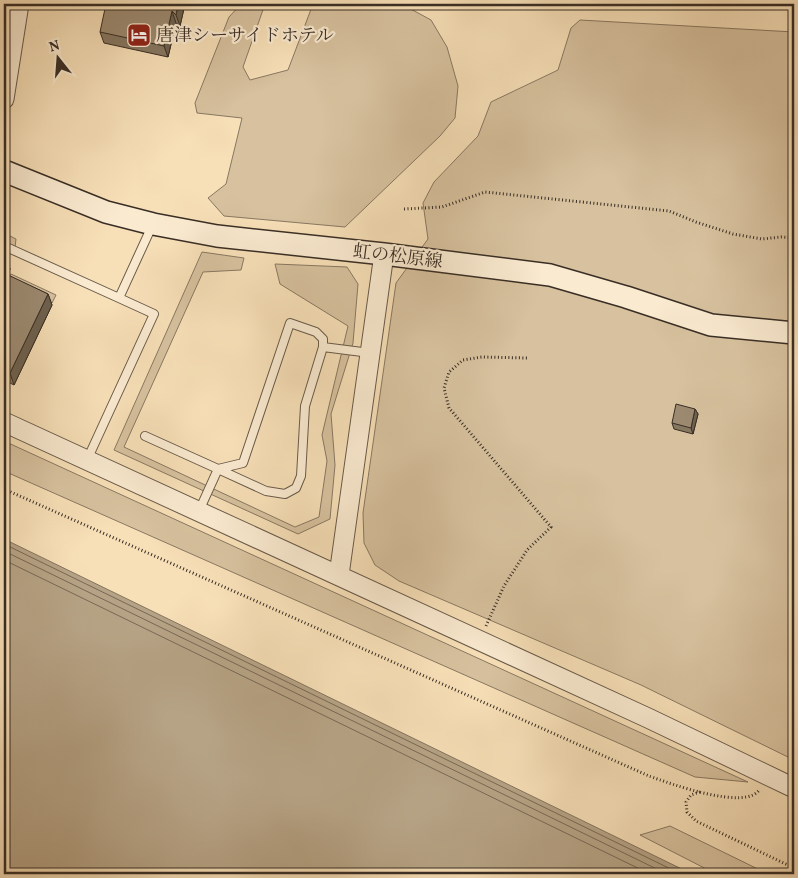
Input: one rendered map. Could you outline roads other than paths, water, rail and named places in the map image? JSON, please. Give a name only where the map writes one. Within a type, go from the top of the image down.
[{"type":"main road","name":"虹の松原線","points":[[4,171],[106,212],[153,224],[217,236],[384,254],[550,275],[626,297],[711,325],[794,333]]},
{"type":"street","points":[[4,99],[19,4]]},
{"type":"street","points":[[338,574],[384,254]]},
{"type":"street","points":[[4,422],[338,574],[794,788]]},
{"type":"lane","points":[[119,298],[153,224]]},
{"type":"lane","points":[[4,246],[154,314],[87,460]]},
{"type":"lane","points":[[145,436],[218,470],[266,491],[285,494],[296,488],[301,476],[305,406],[323,347],[323,339],[316,332],[290,323],[243,463],[218,470],[198,511]]},
{"type":"lane","points":[[323,347],[370,353]]},
{"type":"water","points":[[4,539],[692,874],[4,874]]},
{"type":"place","name":"唐津シーサイドホテル","points":[[139,35]]}]
